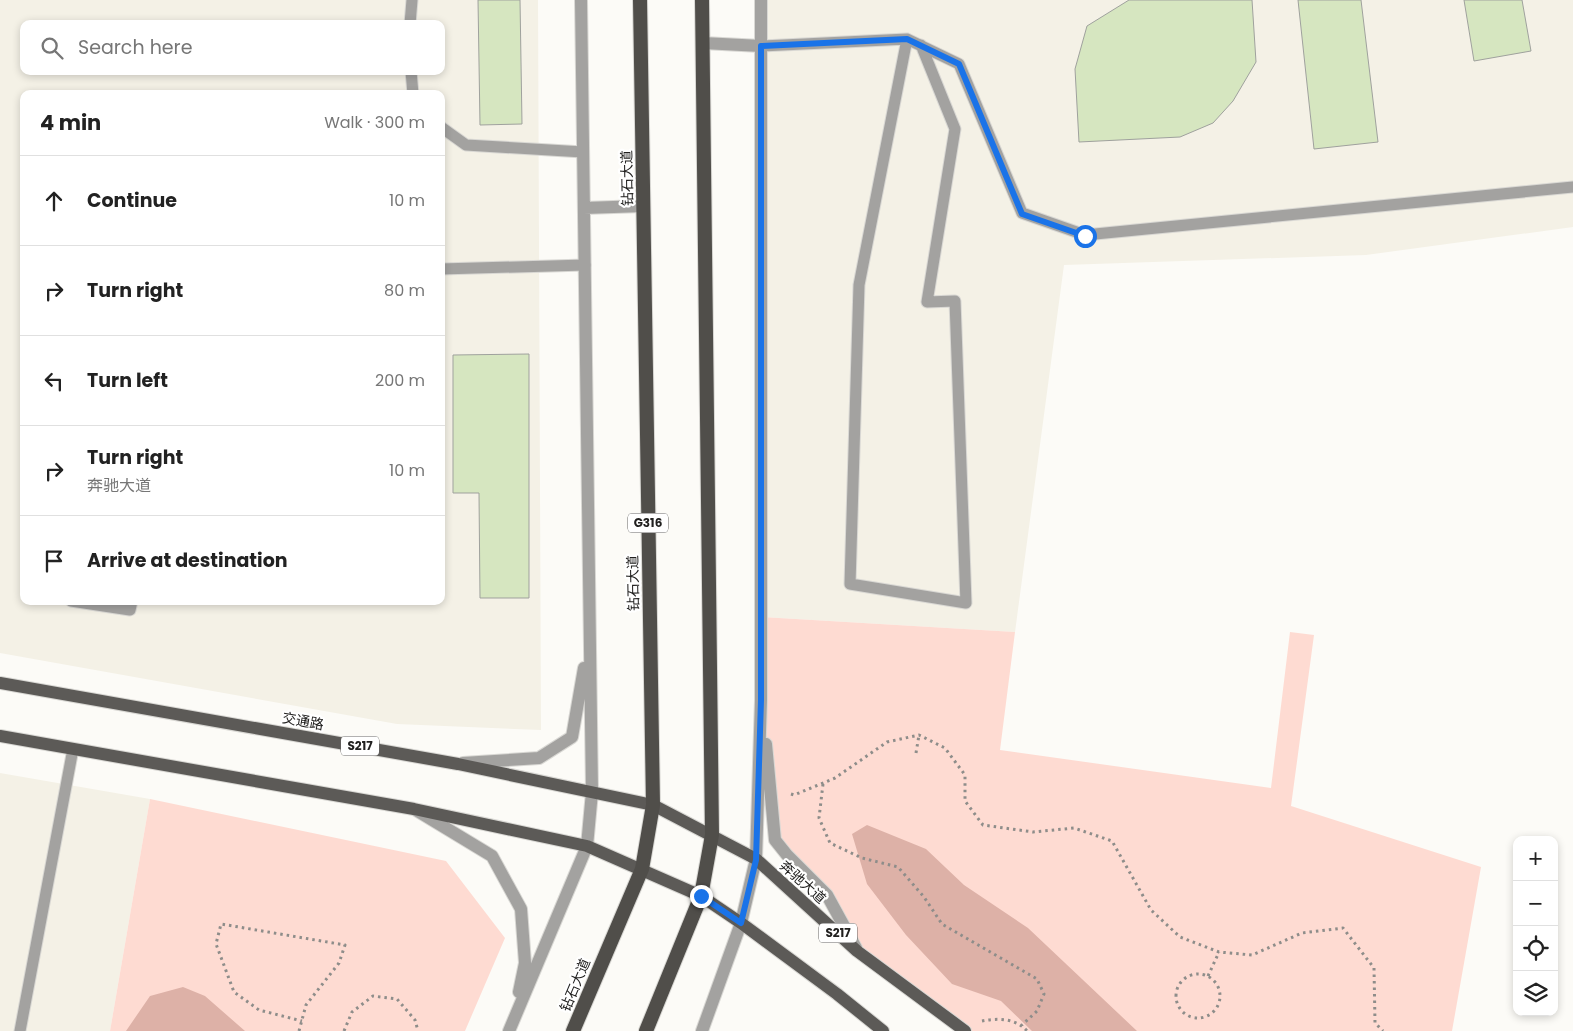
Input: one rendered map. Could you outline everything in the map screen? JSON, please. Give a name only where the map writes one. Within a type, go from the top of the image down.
[{"type":"highway","name":"钻石大道","points":[[573,1031],[642,869],[653,805],[640,0]]},
{"type":"highway","points":[[646,1031],[701,896],[712,836],[702,0]]},
{"type":"main road","name":"交通路","points":[[0,683],[458,764],[653,805],[712,836]]},
{"type":"main road","points":[[0,736],[414,809],[587,846],[701,896],[838,994],[883,1031]]},
{"type":"main road","name":"奔驰大道","points":[[712,836],[756,860],[857,951],[961,1028]]},
{"type":"street","points":[[511,1026],[587,846],[592,792],[581,0]]},
{"type":"street","points":[[702,1031],[741,923],[756,860],[761,700],[761,0]]},
{"type":"street","points":[[703,42],[761,46]]},
{"type":"street","points":[[584,208],[643,206]]},
{"type":"street","points":[[458,764],[539,758],[572,737],[590,641]]},
{"type":"street","points":[[761,700],[775,840],[787,856],[827,895],[857,951]]},
{"type":"street","points":[[414,809],[492,856],[521,909],[525,963],[511,1026]]},
{"type":"lane","points":[[410,20],[412,0]]},
{"type":"lane","points":[[907,39],[859,285],[850,584],[966,602],[955,300],[927,302],[955,129],[921,45]]},
{"type":"lane","points":[[761,46],[907,39],[959,64],[1022,214],[1085,236],[1573,187]]},
{"type":"lane","points":[[412,75],[413,90]]},
{"type":"lane","points":[[445,130],[466,145],[583,152]]},
{"type":"lane","points":[[445,269],[585,264]]},
{"type":"lane","points":[[97,605],[130,610],[131,605]]},
{"type":"lane","points":[[20,1031],[73,749]]},
{"type":"path","points":[[770,781],[794,795],[835,778],[887,742],[920,735],[945,748],[965,775],[965,801],[983,825],[1033,832],[1074,828],[1112,841],[1151,910],[1180,937],[1219,952],[1252,955],[1302,933],[1343,928],[1374,968],[1374,1023],[1383,1031]]},
{"type":"path","points":[[916,753],[920,735]]},
{"type":"path","points":[[823,783],[819,818],[830,843],[862,858],[898,867],[924,897],[942,924],[1037,978],[1044,994],[1037,1011],[1022,1025]]},
{"type":"path","points":[[299,1031],[302,1021],[306,1005],[338,963],[344,945],[220,924],[216,944],[234,992],[259,1010],[302,1021]]},
{"type":"path","points":[[1208,976],[1219,952]]},
{"type":"path","points":[[1202,973],[1208,976],[1215,980],[1219,986],[1220,1001],[1212,1014],[1197,1018],[1190,1017],[1184,1013],[1176,1001],[1177,986],[1187,976],[1202,973]]},
{"type":"path","points":[[344,1031],[352,1012],[373,996],[397,999],[415,1020],[418,1031]]},
{"type":"path","points":[[961,1028],[998,1018],[1022,1025],[1027,1031]]},
{"type":"shaded area","points":[[0,0],[538,0],[541,730],[397,724],[0,653]]},
{"type":"shaded area","points":[[761,0],[1573,0],[1573,227],[1366,255],[1064,265],[1015,632],[762,617]]},
{"type":"shaded area","points":[[762,617],[1015,632],[1000,750],[1271,788],[1290,632],[1314,635],[1291,806],[1481,867],[1452,1031],[965,1031],[857,951],[827,895],[775,840],[761,700]]},
{"type":"shaded area","points":[[0,773],[150,799],[110,1031],[0,1031]]},
{"type":"shaded area","points":[[150,799],[446,861],[505,938],[465,1031],[110,1031]]},
{"type":"shaded area","points":[[867,825],[926,849],[964,885],[1028,928],[1137,1031],[1032,1031],[1001,1001],[952,984],[906,935],[867,884],[852,834]]},
{"type":"shaded area","points":[[183,987],[205,996],[245,1031],[126,1031],[150,996]]},
{"type":"building","points":[[478,0],[520,0],[522,124],[480,125]]},
{"type":"building","points":[[1129,0],[1252,0],[1256,62],[1233,101],[1213,123],[1180,137],[1079,142],[1075,69],[1087,26]]},
{"type":"building","points":[[1298,0],[1361,0],[1378,142],[1314,149]]},
{"type":"building","points":[[1464,0],[1522,0],[1531,51],[1474,61]]},
{"type":"building","points":[[529,354],[529,598],[480,598],[479,493],[453,493],[453,355]]},
{"type":"route","points":[[701,896],[741,923],[756,860],[762,617],[761,46],[907,39],[959,64],[1022,214],[1085,236]]}]
